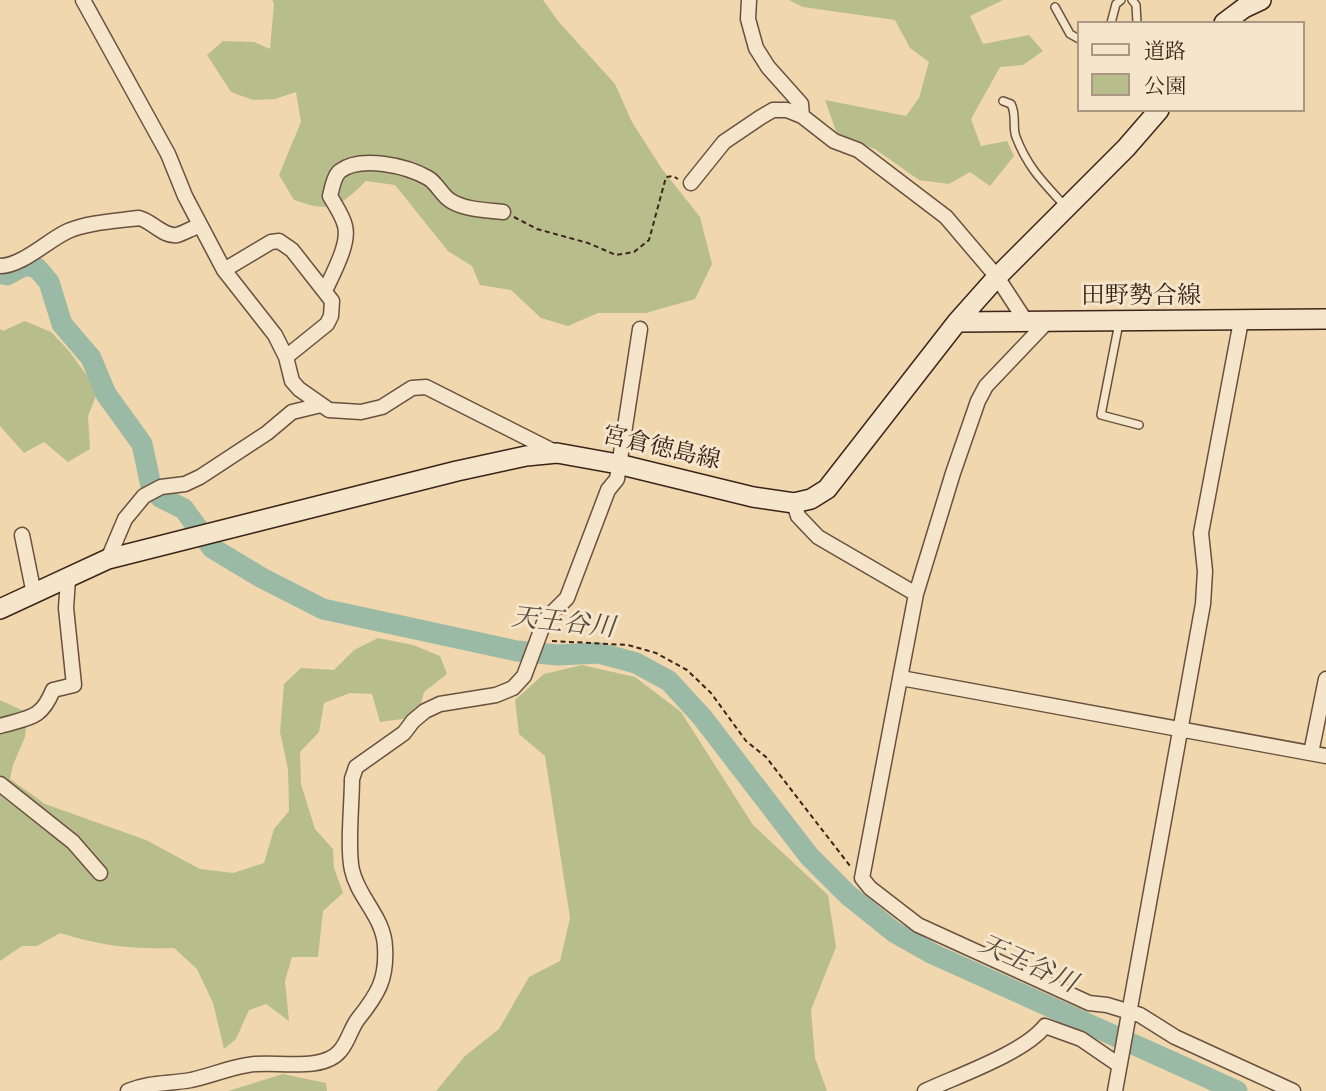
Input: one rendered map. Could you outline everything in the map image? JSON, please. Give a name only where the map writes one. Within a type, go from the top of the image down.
[{"type":"main road","points":[[1227,21],[1261,0]]},
{"type":"main road","points":[[794,503],[811,499],[827,488],[957,322],[997,277],[1126,148],[1157,112]]},
{"type":"main road","name":"田野勢合線","points":[[957,322],[1326,319]]},
{"type":"main road","name":"宮倉徳島線","points":[[0,609],[108,559],[526,456],[557,453],[618,464],[753,497],[794,503]]},
{"type":"street","points":[[83,0],[167,154],[199,226],[224,270],[275,335],[286,357],[292,381],[299,389],[330,410],[361,412],[382,407],[412,388],[426,387],[557,453]]},
{"type":"street","points":[[749,0],[748,19],[756,48],[768,67],[801,104],[802,116]]},
{"type":"street","points":[[691,183],[724,142],[761,117],[773,110],[787,110],[802,116],[834,141],[858,150],[946,216],[1036,323],[986,386],[978,401],[916,594],[862,878],[870,888],[918,925],[1089,1003],[1128,1015],[1293,1091]]},
{"type":"street","points":[[325,292],[346,240],[343,220],[330,195],[339,172],[362,162],[396,167],[429,179],[449,201],[468,208],[503,212]]},
{"type":"street","points":[[0,266],[15,262],[69,230],[80,227],[139,218],[176,235],[199,226]]},
{"type":"street","points":[[224,270],[271,242],[279,241],[292,250],[332,301],[331,316],[327,324],[286,357]]},
{"type":"street","points":[[1115,1091],[1202,604],[1205,571],[1201,533],[1241,321]]},
{"type":"street","points":[[128,1091],[148,1084],[191,1080],[250,1064],[309,1064],[328,1060],[340,1052],[353,1026],[375,998],[384,978],[382,927],[359,890],[351,868],[352,779],[356,767],[404,733],[425,711],[440,704],[496,695],[513,688],[524,676],[545,620],[567,598],[608,490],[617,479],[640,329]]},
{"type":"street","points":[[108,559],[125,519],[144,496],[156,489],[185,484],[200,477],[292,412],[321,405]]},
{"type":"street","points":[[794,503],[798,516],[818,537],[916,594]]},
{"type":"street","points":[[22,535],[34,594]]},
{"type":"street","points":[[0,726],[39,713],[47,706],[53,690],[74,685],[66,608],[68,579]]},
{"type":"street","points":[[901,678],[1319,755],[1326,679]]},
{"type":"street","points":[[0,784],[73,842],[100,873]]},
{"type":"street","points":[[925,1091],[1008,1052],[1037,1036],[1045,1026],[1081,1040],[1119,1062]]},
{"type":"lane","points":[[1112,21],[1116,4],[1121,0]]},
{"type":"lane","points":[[1132,0],[1136,5],[1137,21]]},
{"type":"lane","points":[[1055,7],[1070,34],[1078,38]]},
{"type":"lane","points":[[1003,101],[1012,104],[1015,112],[1014,135],[1029,166],[1066,208]]},
{"type":"lane","points":[[1120,322],[1101,415],[1139,425]]},
{"type":"path","points":[[503,212],[537,229],[588,243],[615,255],[634,251],[649,240],[666,177],[673,176],[684,184],[691,183]]},
{"type":"path","points":[[536,641],[628,645],[656,653],[687,670],[711,693],[746,741],[766,757],[847,863],[862,878]]},
{"type":"green space","points":[[272,0],[543,0],[558,21],[615,84],[632,122],[662,169],[700,217],[712,264],[695,299],[646,313],[598,313],[568,326],[541,318],[511,290],[480,285],[472,266],[448,251],[395,185],[366,181],[334,206],[317,206],[294,200],[279,175],[301,122],[296,92],[275,99],[253,100],[231,92],[207,55],[223,41],[254,42],[270,49],[274,3]]},
{"type":"green space","points":[[789,0],[1003,0],[970,16],[983,44],[1029,35],[1043,51],[1023,65],[1000,67],[971,119],[981,146],[1007,141],[1014,156],[990,186],[970,172],[949,184],[919,180],[875,149],[837,134],[825,100],[906,116],[919,98],[929,62],[910,48],[895,20],[803,7]]},
{"type":"green space","points":[[25,321],[51,332],[69,351],[98,391],[88,416],[90,449],[68,462],[44,442],[24,453],[0,426],[0,329],[3,331]]},
{"type":"green space","points":[[378,638],[413,645],[440,656],[447,674],[424,692],[417,717],[380,722],[372,694],[350,693],[324,703],[319,732],[300,752],[301,784],[315,829],[333,849],[334,868],[343,893],[323,911],[318,957],[292,957],[285,981],[289,1021],[266,1004],[249,1010],[236,1039],[224,1049],[213,1003],[197,969],[174,948],[116,946],[60,933],[37,946],[22,946],[0,961],[0,700],[28,713],[25,737],[10,779],[45,804],[146,840],[200,869],[233,873],[264,863],[274,829],[289,811],[288,769],[280,732],[284,684],[301,668],[334,670],[354,650]]},
{"type":"green space","points":[[582,665],[635,677],[681,712],[753,825],[828,895],[836,947],[811,1010],[815,1058],[827,1091],[436,1091],[465,1056],[499,1029],[529,977],[560,961],[570,918],[545,756],[519,734],[515,700],[544,674]]},
{"type":"green space","points":[[283,1074],[326,1083],[327,1091],[228,1091]]},
{"type":"waterway","name":"天王谷川","points":[[0,273],[7,275],[25,265],[37,268],[49,282],[62,324],[91,358],[106,394],[142,444],[151,486],[160,497],[184,509],[212,548],[262,578],[323,609],[517,651],[558,655],[599,653],[636,663],[669,681],[702,717],[809,856],[848,895],[894,932],[933,954],[1237,1091]]}]
